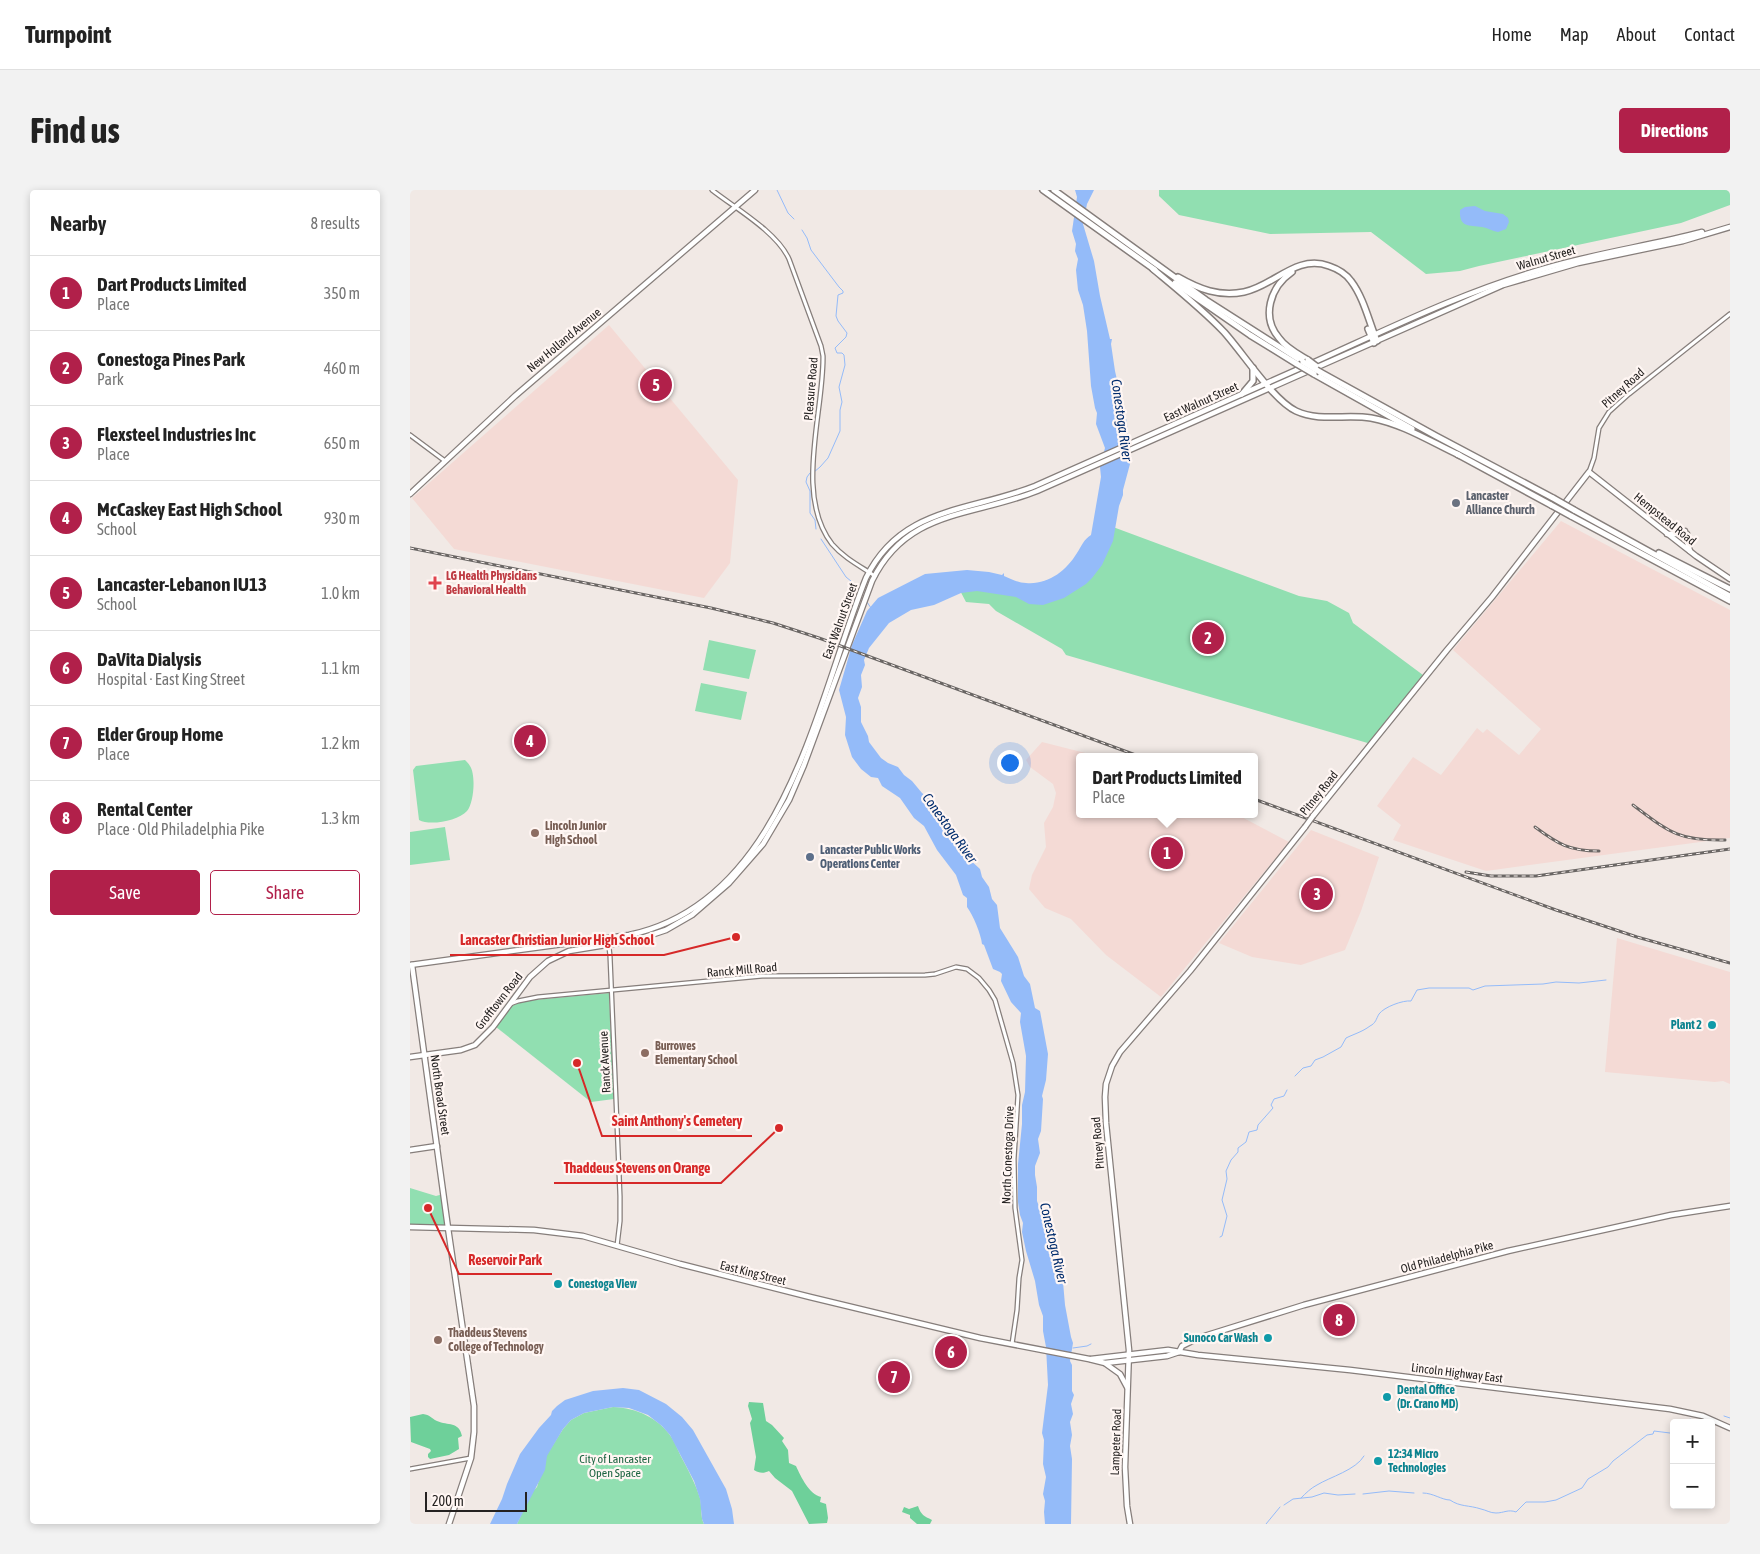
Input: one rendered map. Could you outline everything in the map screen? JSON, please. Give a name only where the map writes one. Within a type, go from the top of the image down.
[{"type":"highway","points":[[1042,190],[1152,269],[1242,330],[1322,371],[1428,432],[1730,596]]},
{"type":"highway","points":[[1055,191],[1229,315],[1303,362]]},
{"type":"highway","points":[[1148,258],[1193,285],[1224,294],[1239,293],[1258,288],[1302,264],[1328,265],[1342,272],[1354,285],[1374,339]]},
{"type":"highway","points":[[1374,339],[1354,293],[1343,277],[1330,269],[1318,266],[1297,270],[1284,278],[1275,290],[1270,303],[1272,327],[1279,339],[1314,374],[1459,455],[1730,601]]},
{"type":"highway","points":[[1152,269],[1209,318],[1284,403],[1303,414],[1317,417],[1358,417],[1384,421],[1459,455]]},
{"type":"highway","points":[[1242,394],[1253,381],[1252,365]]},
{"type":"highway","points":[[1605,527],[1730,589]]},
{"type":"main road","name":"New Holland Avenue","points":[[410,494],[515,396],[755,190]]},
{"type":"main road","name":"Walnut Street","points":[[1374,339],[1503,285],[1537,274],[1578,263],[1683,241],[1730,225]]},
{"type":"main road","name":"East Walnut Street","points":[[1182,424],[1242,394],[1374,339]]},
{"type":"main road","name":"East Walnut Street","points":[[560,954],[578,948],[636,940],[686,919],[729,883],[763,844],[783,811],[800,776],[875,576],[883,561],[908,536],[922,526],[938,520],[1010,501],[1182,424],[1271,388],[1374,339]]},
{"type":"main road","name":"Hempstead Road","points":[[1589,472],[1690,552],[1730,579]]},
{"type":"main road","name":"Pitney Road","points":[[1129,1361],[1106,1122],[1105,1090],[1108,1074],[1120,1052],[1190,971],[1447,650],[1492,597],[1589,472]]},
{"type":"main road","name":"East Walnut Street","points":[[411,965],[629,935],[652,928],[685,913],[703,901],[722,884],[759,841],[779,808],[796,774],[869,572],[893,540],[921,522],[942,514],[1009,496],[1061,478]]},
{"type":"main road","points":[[1667,534],[1686,533],[1690,552]]},
{"type":"main road","name":"Grofftown Road","points":[[424,1055],[465,1049],[478,1043],[510,1005],[534,972],[542,964],[560,954]]},
{"type":"main road","name":"North Broad Street","points":[[411,965],[474,1397],[475,1424],[471,1458],[449,1524]]},
{"type":"main road","points":[[410,1057],[424,1055]]},
{"type":"main road","points":[[410,1150],[437,1146]]},
{"type":"main road","name":"Old Philadelphia Pike","points":[[1179,1352],[1179,1348],[1198,1338],[1300,1306],[1508,1251],[1671,1215],[1730,1206]]},
{"type":"main road","name":"East King Street","points":[[410,1227],[548,1231],[588,1237],[810,1297],[1012,1344],[1089,1359]]},
{"type":"main road","name":"Lincoln Highway East","points":[[1089,1359],[1168,1350],[1670,1409],[1703,1416],[1730,1428]]},
{"type":"main road","name":"Lincoln Highway East","points":[[1089,1359],[1105,1363],[1172,1356],[1179,1352]]},
{"type":"main road","name":"Lampeter Road","points":[[1129,1361],[1125,1482],[1130,1524]]},
{"type":"main road","points":[[1105,1363],[1120,1374],[1128,1391]]},
{"type":"street","name":"Pleasure Road","points":[[712,190],[777,241],[785,251],[822,349],[823,360],[812,469],[816,506],[823,529],[832,543],[846,557],[875,576]]},
{"type":"street","name":"Pitney Road","points":[[1589,472],[1594,458],[1599,428],[1613,409],[1629,394],[1730,314]]},
{"type":"street","points":[[410,435],[445,461]]},
{"type":"street","name":"Ranck Avenue","points":[[608,938],[620,1202],[617,1246]]},
{"type":"street","name":"Ranck Mill Road","points":[[510,1005],[518,1001],[538,997],[762,976],[925,975],[935,974],[956,967],[964,968],[975,975]]},
{"type":"street","name":"North Conestoga Drive","points":[[975,975],[989,990],[998,1009],[1011,1053],[1018,1089],[1014,1159],[1015,1208],[1022,1260],[1017,1316],[1012,1344]]},
{"type":"street","points":[[410,1469],[471,1458]]},
{"type":"shaded area","points":[[609,325],[738,480],[730,563],[704,598],[454,549],[412,498]]},
{"type":"shaded area","points":[[1561,521],[1730,610],[1730,838],[1486,871],[1393,840],[1401,825],[1377,806],[1413,757],[1441,775],[1477,728],[1483,733],[1487,729],[1519,755],[1541,729],[1453,650]]},
{"type":"shaded area","points":[[1042,742],[1085,753],[1076,753],[1076,818],[1244,818],[1289,842],[1161,997],[1106,955],[1071,919],[1045,908],[1029,889],[1032,875],[1046,847],[1044,823],[1053,807],[1056,793],[1053,784],[1030,767],[1026,760]]},
{"type":"shaded area","points":[[1311,830],[1379,857],[1361,911],[1345,950],[1301,965],[1252,957],[1219,943]]},
{"type":"shaded area","points":[[1617,938],[1730,972],[1730,1084],[1723,1081],[1715,1082],[1605,1072]]},
{"type":"green space","points":[[1159,190],[1730,190],[1730,205],[1681,223],[1460,271],[1426,274],[1371,232],[1270,234],[1179,215],[1159,196]]},
{"type":"green space","points":[[1113,527],[1299,596],[1327,601],[1349,613],[1353,623],[1423,675],[1371,744],[1066,655],[1062,649],[996,611],[989,604],[966,602],[956,583],[1059,585]]},
{"type":"green space","points":[[709,640],[756,650],[749,679],[703,670]]},
{"type":"green space","points":[[701,683],[747,692],[741,720],[695,711]]},
{"type":"green space","points":[[465,760],[472,770],[474,782],[473,796],[467,811],[463,815],[444,822],[430,823],[419,820],[413,770],[416,766]]},
{"type":"green space","points":[[445,827],[450,860],[410,865],[410,832]]},
{"type":"green space","points":[[609,993],[614,1099],[591,1102],[496,1027],[512,1006],[523,1001]]},
{"type":"green space","points":[[410,1188],[436,1196],[443,1194],[448,1228],[410,1227]]},
{"type":"green space","points":[[749,1402],[763,1403],[766,1421],[784,1438],[782,1441],[788,1450],[789,1463],[796,1466],[809,1489],[821,1497],[820,1502],[826,1504],[827,1523],[809,1524],[792,1491],[769,1471],[761,1473],[754,1470],[756,1457],[750,1423],[752,1419],[748,1406]]},
{"type":"green space","name":"City of Lancaster Open Space","points":[[613,1407],[631,1409],[647,1415],[667,1431],[674,1441],[697,1489],[704,1524],[517,1524],[532,1492],[537,1487],[546,1456],[563,1429],[571,1420],[584,1413]]},
{"type":"green space","points":[[423,1414],[437,1421],[456,1426],[461,1431],[462,1436],[458,1438],[459,1449],[449,1455],[430,1459],[428,1454],[431,1451],[430,1449],[411,1442],[410,1417]]},
{"type":"green space","points":[[918,1506],[923,1515],[932,1520],[930,1524],[917,1524],[910,1518],[910,1515],[902,1512],[904,1507],[909,1509]]},
{"type":"water","name":"Conestoga River","points":[[1075,190],[1094,190],[1087,204],[1083,224],[1094,261],[1110,339],[1112,339],[1115,371],[1127,423],[1130,464],[1119,506],[1113,541],[1102,565],[1092,578],[1064,598],[1043,605],[1029,604],[1016,597],[977,591],[961,593],[934,605],[911,610],[889,623],[869,648],[864,660],[865,665],[861,675],[862,687],[858,698],[861,707],[861,722],[869,742],[881,758],[898,767],[922,793],[937,805],[941,816],[961,837],[962,845],[966,850],[968,858],[980,869],[982,877],[989,887],[992,899],[997,905],[1000,928],[1018,957],[1024,976],[1030,984],[1035,1008],[1040,1011],[1048,1054],[1046,1080],[1042,1096],[1041,1131],[1038,1139],[1040,1153],[1035,1166],[1037,1201],[1050,1237],[1053,1258],[1063,1282],[1065,1305],[1073,1343],[1070,1361],[1072,1365],[1072,1391],[1074,1395],[1071,1404],[1073,1414],[1070,1422],[1072,1435],[1070,1446],[1072,1459],[1071,1524],[1045,1524],[1045,1501],[1043,1494],[1046,1477],[1043,1464],[1044,1440],[1042,1433],[1048,1385],[1046,1347],[1043,1316],[1026,1251],[1022,1232],[1023,1223],[1018,1202],[1018,1164],[1022,1105],[1025,1092],[1026,1056],[1020,1022],[1021,1013],[1011,1002],[1001,981],[1002,974],[993,969],[972,915],[967,907],[967,898],[963,895],[956,875],[937,850],[924,826],[914,818],[900,798],[882,786],[878,778],[871,777],[861,769],[852,757],[845,735],[846,717],[839,690],[852,645],[867,611],[878,598],[925,574],[967,570],[1002,575],[1004,573],[1004,576],[1023,583],[1042,582],[1062,571],[1073,560],[1091,535],[1101,477],[1100,467],[1105,448],[1096,424],[1097,413],[1091,386],[1087,331],[1083,305],[1078,290],[1076,270],[1078,259],[1072,231],[1077,197]]},
{"type":"water","points":[[1475,206],[1485,211],[1503,214],[1508,218],[1509,222],[1506,229],[1498,232],[1463,223],[1460,210],[1465,207]]},
{"type":"water","points":[[623,1388],[639,1390],[666,1404],[682,1417],[693,1430],[726,1489],[734,1524],[704,1524],[700,1499],[694,1481],[670,1435],[648,1415],[629,1408],[613,1407],[584,1413],[571,1420],[563,1429],[547,1456],[545,1470],[517,1524],[490,1524],[520,1454],[551,1415],[552,1411],[565,1400],[593,1391]]},
{"type":"waterway","points":[[777,190],[788,213],[794,219]]},
{"type":"waterway","points":[[802,230],[811,250],[843,291],[843,293],[838,295],[836,316],[847,333],[846,337],[835,348],[837,353],[844,355],[845,365],[839,387],[842,402],[840,431],[828,458],[814,472]]},
{"type":"waterway","points":[[810,473],[806,482],[810,491],[810,513],[815,520],[816,529]]},
{"type":"waterway","points":[[821,539],[846,577],[857,586]]},
{"type":"waterway","points":[[867,602],[871,608]]},
{"type":"waterway","points":[[1295,1076],[1303,1068],[1311,1066],[1315,1060],[1341,1047],[1346,1038],[1372,1025],[1379,1014],[1385,1009],[1399,1003],[1411,1001],[1417,990],[1429,988],[1469,988],[1473,990],[1485,986],[1556,982],[1579,983],[1606,980]]},
{"type":"waterway","points":[[1220,1237],[1222,1236],[1227,1216],[1222,1200],[1227,1179],[1226,1171],[1231,1160],[1238,1152],[1238,1148],[1246,1142],[1249,1132],[1257,1130],[1258,1125],[1273,1108],[1271,1105],[1274,1099],[1284,1096],[1287,1090]]},
{"type":"waterway","points":[[1073,1348],[1091,1344]]},
{"type":"waterway","points":[[1724,1416],[1730,1418]]},
{"type":"waterway","points":[[1423,1493],[1492,1513],[1516,1512],[1526,1502],[1556,1500],[1582,1488],[1588,1479],[1608,1467],[1647,1435],[1653,1434],[1654,1431],[1670,1433]]},
{"type":"waterway","points":[[1301,1498],[1315,1486],[1355,1465],[1364,1456]]},
{"type":"waterway","points":[[1363,1494],[1389,1491],[1414,1493]]},
{"type":"waterway","points":[[1284,1505],[1293,1499],[1312,1497],[1324,1493],[1338,1495],[1355,1494]]},
{"type":"waterway","points":[[1266,1524],[1280,1507]]},
{"type":"railway","points":[[410,548],[711,608],[773,623],[819,638],[1130,753]]},
{"type":"railway","points":[[1258,800],[1556,910],[1637,937],[1730,963]]},
{"type":"railway","points":[[1633,805],[1675,833],[1696,839],[1725,840]]},
{"type":"railway","points":[[1535,827],[1564,845],[1580,850],[1599,851]]},
{"type":"railway","points":[[1466,872],[1491,876],[1536,876],[1730,849]]},
{"type":"place","name":"Lancaster-Lebanon IU13","points":[[656,385]]},
{"type":"place","name":"Lancaster Alliance Church","points":[[1456,503]]},
{"type":"place","name":"LG Health Physicians Behavioral Health","points":[[435,583]]},
{"type":"place","name":"Conestoga Pines Park","points":[[1208,638]]},
{"type":"place","name":"McCaskey East High School","points":[[530,741]]},
{"type":"place","name":"Lincoln Junior High School","points":[[535,833]]},
{"type":"place","name":"Dart Products Limited","points":[[1167,853]]},
{"type":"place","name":"Lancaster Public Works Operations Center","points":[[810,857]]},
{"type":"place","name":"Flexsteel Industries Inc","points":[[1317,894]]},
{"type":"place","name":"Lancaster Christian Junior High School","points":[[736,937]]},
{"type":"place","name":"Plant 2","points":[[1712,1025]]},
{"type":"place","name":"Burrowes Elementary School","points":[[645,1053]]},
{"type":"place","name":"Saint Anthony's Cemetery","points":[[577,1063]]},
{"type":"place","name":"Thaddeus Stevens on Orange","points":[[779,1128]]},
{"type":"place","name":"Reservoir Park","points":[[428,1208]]},
{"type":"place","name":"Conestoga View","points":[[558,1284]]},
{"type":"place","name":"Rental Center","points":[[1339,1320]]},
{"type":"place","name":"Sunoco Car Wash","points":[[1268,1338]]},
{"type":"place","name":"Thaddeus Stevens College of Technology","points":[[438,1340]]},
{"type":"place","name":"DaVita Dialysis","points":[[951,1352]]},
{"type":"place","name":"Elder Group Home","points":[[894,1377]]},
{"type":"place","name":"Dental Office (Dr. Crano MD)","points":[[1387,1397]]},
{"type":"place","name":"12:34 Micro Technologies","points":[[1378,1461]]}]
